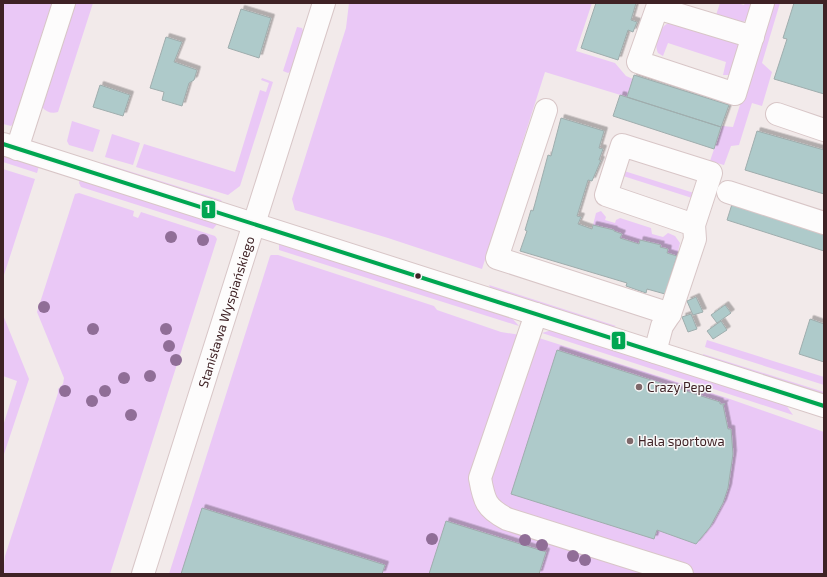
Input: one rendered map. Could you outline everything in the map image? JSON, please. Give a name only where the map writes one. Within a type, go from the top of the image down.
[{"type":"street","points":[[64,3],[10,147],[824,406]]},
{"type":"street","name":"Stanisława Wyspiańskiego","points":[[143,574],[324,3]]},
{"type":"street","points":[[752,37],[657,8],[638,62],[735,94],[763,3]]},
{"type":"street","points":[[546,110],[497,258],[670,314]]},
{"type":"street","points":[[777,114],[824,130]]},
{"type":"street","points":[[655,352],[662,326],[670,314],[695,239],[694,225],[711,173],[622,145],[606,195],[694,225]]},
{"type":"street","points":[[728,192],[824,223]]},
{"type":"street","points":[[536,314],[480,478],[484,500],[493,512],[507,519],[682,574]]},
{"type":"shaded area","points":[[3,3],[54,3],[17,119],[11,126],[3,124]]},
{"type":"shaded area","points":[[75,3],[93,3],[58,112],[51,113],[42,107]]},
{"type":"shaded area","points":[[349,3],[592,3],[576,51],[615,63],[626,76],[633,79],[627,97],[545,72],[482,269],[388,238],[295,210],[292,199],[346,28]]},
{"type":"shaded area","points":[[720,3],[737,3],[744,5],[745,3],[754,3],[748,18],[741,24],[715,18]]},
{"type":"shaded area","points":[[772,3],[780,3],[762,63],[772,72],[762,106],[752,103],[739,145],[731,146],[724,165],[710,161],[722,126],[733,127]]},
{"type":"shaded area","points":[[670,22],[738,43],[739,45],[731,75],[723,75],[726,62],[668,43],[663,56],[658,53],[656,44],[658,35],[663,27]]},
{"type":"shaded area","points":[[297,27],[302,28],[304,33],[292,71],[288,73],[283,71]]},
{"type":"shaded area","points":[[262,78],[273,82],[240,186],[228,195],[136,167],[144,144],[235,172],[260,90],[266,92],[269,83],[261,80]]},
{"type":"shaded area","points":[[72,121],[100,130],[93,152],[69,145],[67,141]]},
{"type":"shaded area","points":[[112,134],[140,143],[133,165],[105,157]]},
{"type":"shaded area","points":[[3,155],[39,166],[37,173],[3,162]]},
{"type":"shaded area","points":[[103,163],[221,200],[224,205],[104,167]]},
{"type":"shaded area","points":[[3,169],[35,179],[3,278]]},
{"type":"shaded area","points":[[621,170],[694,193],[692,198],[620,175]]},
{"type":"shaded area","points":[[80,179],[218,223],[213,229],[81,187],[79,183]]},
{"type":"shaded area","points":[[79,193],[134,211],[133,216],[138,218],[141,212],[215,236],[217,239],[110,574],[3,574],[5,556],[58,393],[58,389],[63,384],[64,378],[37,312],[75,194]]},
{"type":"shaded area","points":[[601,211],[606,217],[605,220],[615,223],[616,220],[620,218],[651,228],[652,234],[663,237],[668,233],[675,236],[680,243],[677,256],[667,253],[668,249],[660,247],[660,245],[640,240],[639,244],[620,238],[622,234],[614,230],[593,225],[596,213]]},
{"type":"shaded area","points":[[279,243],[510,316],[519,326],[279,250]]},
{"type":"shaded area","points":[[271,255],[278,255],[434,306],[437,310],[501,332],[539,338],[727,398],[824,432],[824,574],[169,574]]},
{"type":"shaded area","points":[[489,285],[616,326],[612,328],[491,289]]},
{"type":"shaded area","points":[[3,315],[29,379],[3,457],[3,426],[17,381],[3,376]]},
{"type":"shaded area","points":[[552,330],[786,405],[793,415],[542,333]]},
{"type":"shaded area","points":[[707,340],[824,377],[824,385],[705,347]]},
{"type":"shaded area","points":[[703,354],[824,392],[824,396],[704,357]]},
{"type":"building","points":[[596,3],[636,3],[631,20],[637,22],[633,32],[628,30],[618,60],[581,48]]},
{"type":"building","points":[[794,3],[824,3],[824,94],[774,79],[787,39],[783,38]]},
{"type":"building","points":[[241,9],[271,18],[259,58],[228,48]]},
{"type":"building","points":[[166,37],[182,42],[174,62],[197,70],[194,80],[189,83],[182,106],[162,100],[164,92],[150,88]]},
{"type":"building","points":[[634,75],[729,105],[721,127],[627,97]]},
{"type":"building","points":[[100,85],[130,95],[123,116],[93,107]]},
{"type":"building","points":[[620,95],[721,127],[714,149],[613,116]]},
{"type":"building","points":[[561,118],[604,131],[599,148],[603,149],[599,160],[601,160],[592,181],[588,180],[577,216],[581,217],[578,224],[592,229],[593,225],[614,230],[622,234],[620,238],[639,244],[640,240],[661,245],[660,247],[668,249],[667,253],[677,256],[665,294],[647,289],[646,293],[626,286],[627,283],[520,251],[527,231],[525,230],[531,210],[533,211],[548,155],[551,156]]},
{"type":"building","points":[[757,131],[824,150],[824,194],[745,170]]},
{"type":"building","points":[[733,201],[824,230],[824,251],[727,220]]},
{"type":"building","points":[[696,297],[703,312],[693,315],[687,301]]},
{"type":"building","points":[[725,305],[731,313],[717,323],[711,315]]},
{"type":"building","points":[[691,314],[697,329],[688,332],[682,317]]},
{"type":"building","points":[[810,319],[824,324],[824,362],[799,354]]},
{"type":"building","points":[[721,321],[727,330],[713,339],[707,331]]},
{"type":"building","name":"Hala sportowa","points":[[557,350],[720,402],[720,404],[725,404],[723,405],[728,429],[731,429],[733,454],[728,488],[723,503],[710,527],[696,544],[657,530],[654,539],[511,494]]},
{"type":"building","points":[[202,508],[385,565],[382,574],[181,574]]},
{"type":"building","points":[[446,521],[546,552],[539,574],[429,574]]},
{"type":"transit line","name":"1","points":[[3,144],[824,406]]},
{"type":"place","name":"Crazy Pepe","points":[[639,387]]},
{"type":"place","name":"Hala sportowa","points":[[630,441]]}]
